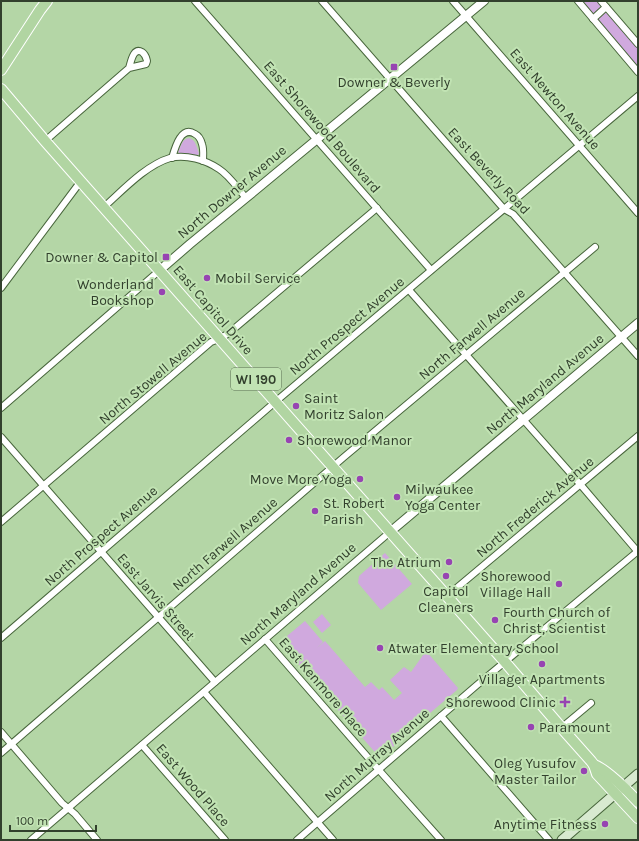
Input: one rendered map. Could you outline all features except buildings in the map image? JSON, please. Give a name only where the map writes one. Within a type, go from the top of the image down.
[{"type":"main road","points":[[1,70],[47,1]]},
{"type":"main road","name":"East Capitol Drive","points":[[1,89],[219,339],[505,662],[594,765],[597,774],[638,802]]},
{"type":"main road","points":[[562,840],[638,774]]},
{"type":"main road","name":"East Capitol Drive","points":[[619,790],[638,818]]},
{"type":"street","name":"East Shorewood Boulevard","points":[[195,1],[431,270]]},
{"type":"street","name":"East Beverly Road","points":[[322,1],[504,209],[513,214],[638,356]]},
{"type":"street","name":"East Newton Avenue","points":[[453,1],[638,213]]},
{"type":"street","name":"North Downer Avenue","points":[[1,408],[190,244],[484,1]]},
{"type":"street","points":[[578,1],[638,72]]},
{"type":"street","points":[[601,1],[638,44]]},
{"type":"street","points":[[593,19],[606,7]]},
{"type":"street","points":[[45,141],[129,68]]},
{"type":"street","name":"North Prospect Avenue","points":[[1,638],[275,402],[638,96]]},
{"type":"street","points":[[172,158],[177,143],[182,135],[188,132],[193,132],[199,136],[201,140],[203,147],[202,161]]},
{"type":"street","points":[[104,207],[143,172],[172,158],[196,159],[220,169],[228,176],[246,198]]},
{"type":"street","points":[[1,288],[81,181]]},
{"type":"street","name":"North Stowell Avenue","points":[[1,522],[211,342],[229,333],[377,208]]},
{"type":"street","name":"North Farwell Avenue","points":[[1,753],[332,467],[595,247]]},
{"type":"street","points":[[409,290],[638,551]]},
{"type":"street","name":"North Maryland Avenue","points":[[32,840],[214,682],[638,323]]},
{"type":"street","name":"North Frederick Avenue","points":[[447,596],[638,436]]},
{"type":"street","name":"East Jarvis Street","points":[[1,437],[214,682]]},
{"type":"street","name":"North Murray Avenue","points":[[297,840],[378,769],[638,551]]},
{"type":"street","name":"East Kenmore Place","points":[[265,639],[442,840]]},
{"type":"street","points":[[204,692],[333,840]]},
{"type":"street","points":[[561,728],[591,703]]},
{"type":"street","points":[[441,716],[549,840]]},
{"type":"street","points":[[1,732],[62,803],[75,814],[97,840]]},
{"type":"street","name":"East Wood Place","points":[[142,745],[225,840]]},
{"type":"shaded area","points":[[581,1],[598,1],[638,47],[638,67]]},
{"type":"shaded area","points":[[189,138],[196,144],[199,153],[198,155],[178,152],[183,141]]},
{"type":"shaded area","points":[[385,553],[412,584],[381,610],[358,583],[359,576]]},
{"type":"shaded area","points":[[322,614],[331,625],[322,633],[313,622]]},
{"type":"shaded area","points":[[305,621],[323,642],[317,648],[325,641],[365,687],[371,682],[379,690],[382,687],[394,700],[402,693],[390,680],[404,667],[411,672],[426,651],[458,688],[380,758],[298,664],[299,662],[281,641]]},
{"type":"place","name":"Downer & Beverly","points":[[394,67]]},
{"type":"place","name":"Downer & Capitol","points":[[166,257]]},
{"type":"place","name":"Mobil Service","points":[[207,278]]},
{"type":"place","name":"Wonderland Bookshop","points":[[162,292]]},
{"type":"place","name":"Saint Moritz Salon","points":[[296,406]]},
{"type":"place","name":"Shorewood Manor","points":[[289,440]]},
{"type":"place","name":"Move More Yoga","points":[[360,479]]},
{"type":"place","name":"Milwaukee Yoga Center","points":[[397,497]]},
{"type":"place","name":"St. Robert Parish","points":[[315,511]]},
{"type":"place","name":"The Atrium","points":[[449,562]]},
{"type":"place","name":"Capitol Cleaners","points":[[446,576]]},
{"type":"place","name":"Shorewood Village Hall","points":[[559,584]]},
{"type":"place","name":"Fourth Church of Christ, Scientist","points":[[495,620]]},
{"type":"place","name":"Atwater Elementary School","points":[[380,648]]},
{"type":"place","name":"Villager Apartments","points":[[542,664]]},
{"type":"place","name":"Shorewood Clinic","points":[[565,702]]},
{"type":"place","name":"Paramount","points":[[531,727]]},
{"type":"place","name":"Oleg Yusufov Master Tailor","points":[[584,771]]},
{"type":"place","name":"Anytime Fitness","points":[[605,824]]}]
